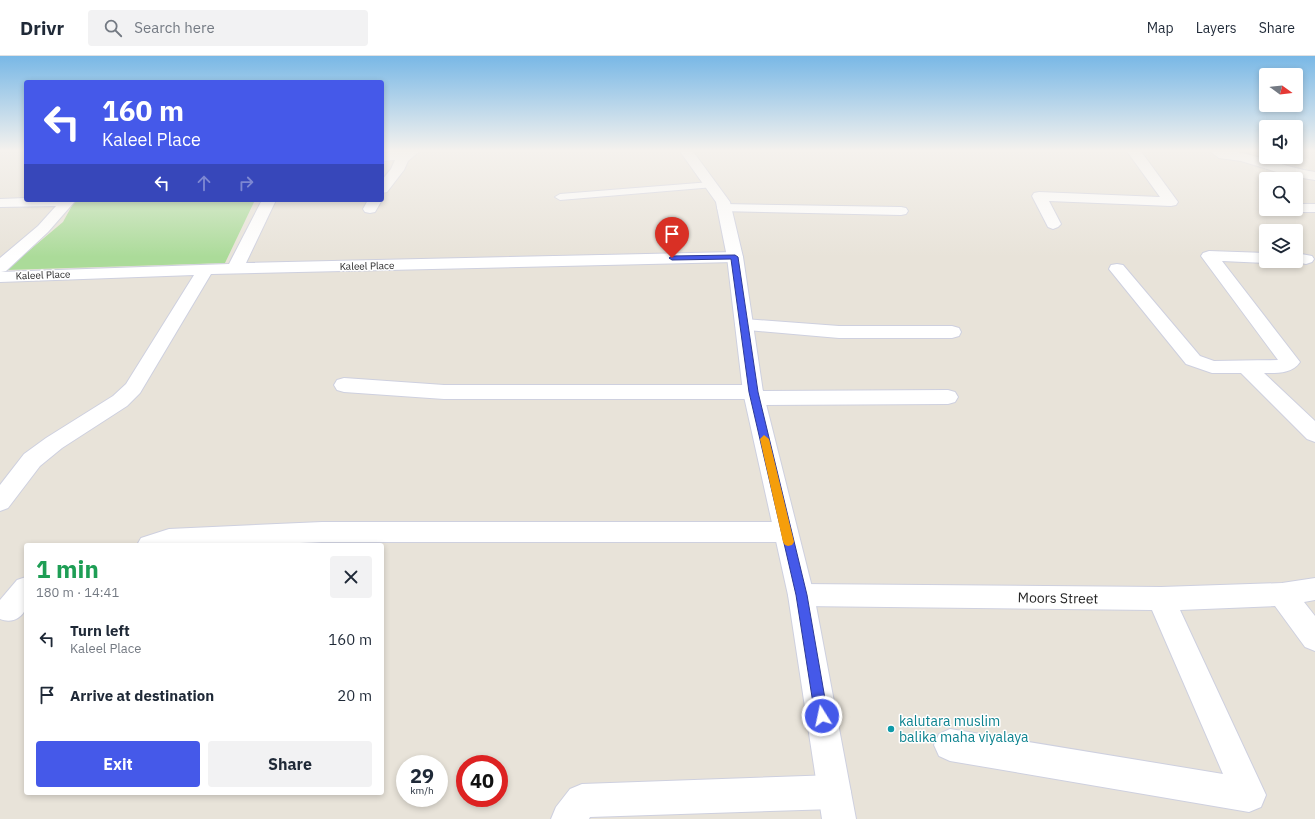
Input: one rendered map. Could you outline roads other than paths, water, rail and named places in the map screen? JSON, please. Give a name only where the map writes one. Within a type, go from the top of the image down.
[{"type":"street","points":[[568,819],[582,801],[837,805],[801,595],[754,395],[735,257],[723,202],[710,186]]},
{"type":"street","points":[[1053,224],[1039,196],[1171,202],[1159,186]]},
{"type":"street","points":[[0,203],[34,202]]},
{"type":"street","points":[[1,275],[67,202]]},
{"type":"street","points":[[235,269],[268,202]]},
{"type":"street","points":[[724,208],[900,211]]},
{"type":"street","points":[[1303,208],[1315,208]]},
{"type":"street","points":[[1117,269],[1193,360],[1212,367],[1281,367],[1290,362],[1209,256],[1259,258]]},
{"type":"street","name":"Kaleel Place","points":[[1,275],[735,257]]},
{"type":"street","points":[[0,502],[32,460],[54,443],[120,401],[133,388],[204,270]]},
{"type":"street","points":[[744,325],[839,332],[952,332]]},
{"type":"street","points":[[1246,367],[1315,434]]},
{"type":"street","points":[[344,386],[444,392],[948,397]]},
{"type":"street","points":[[156,543],[169,539],[322,532],[786,532]]},
{"type":"street","name":"Moors Street","points":[[801,595],[1161,599],[1282,594],[1315,589]]},
{"type":"street","points":[[8,610],[24,590]]},
{"type":"street","points":[[1282,594],[1315,638]]},
{"type":"street","points":[[950,745],[1249,795],[1161,599]]},
{"type":"lane","points":[[560,197],[702,186]]},
{"type":"place","name":"kalutara muslim balika maha viyalaya","points":[[891,729]]}]
